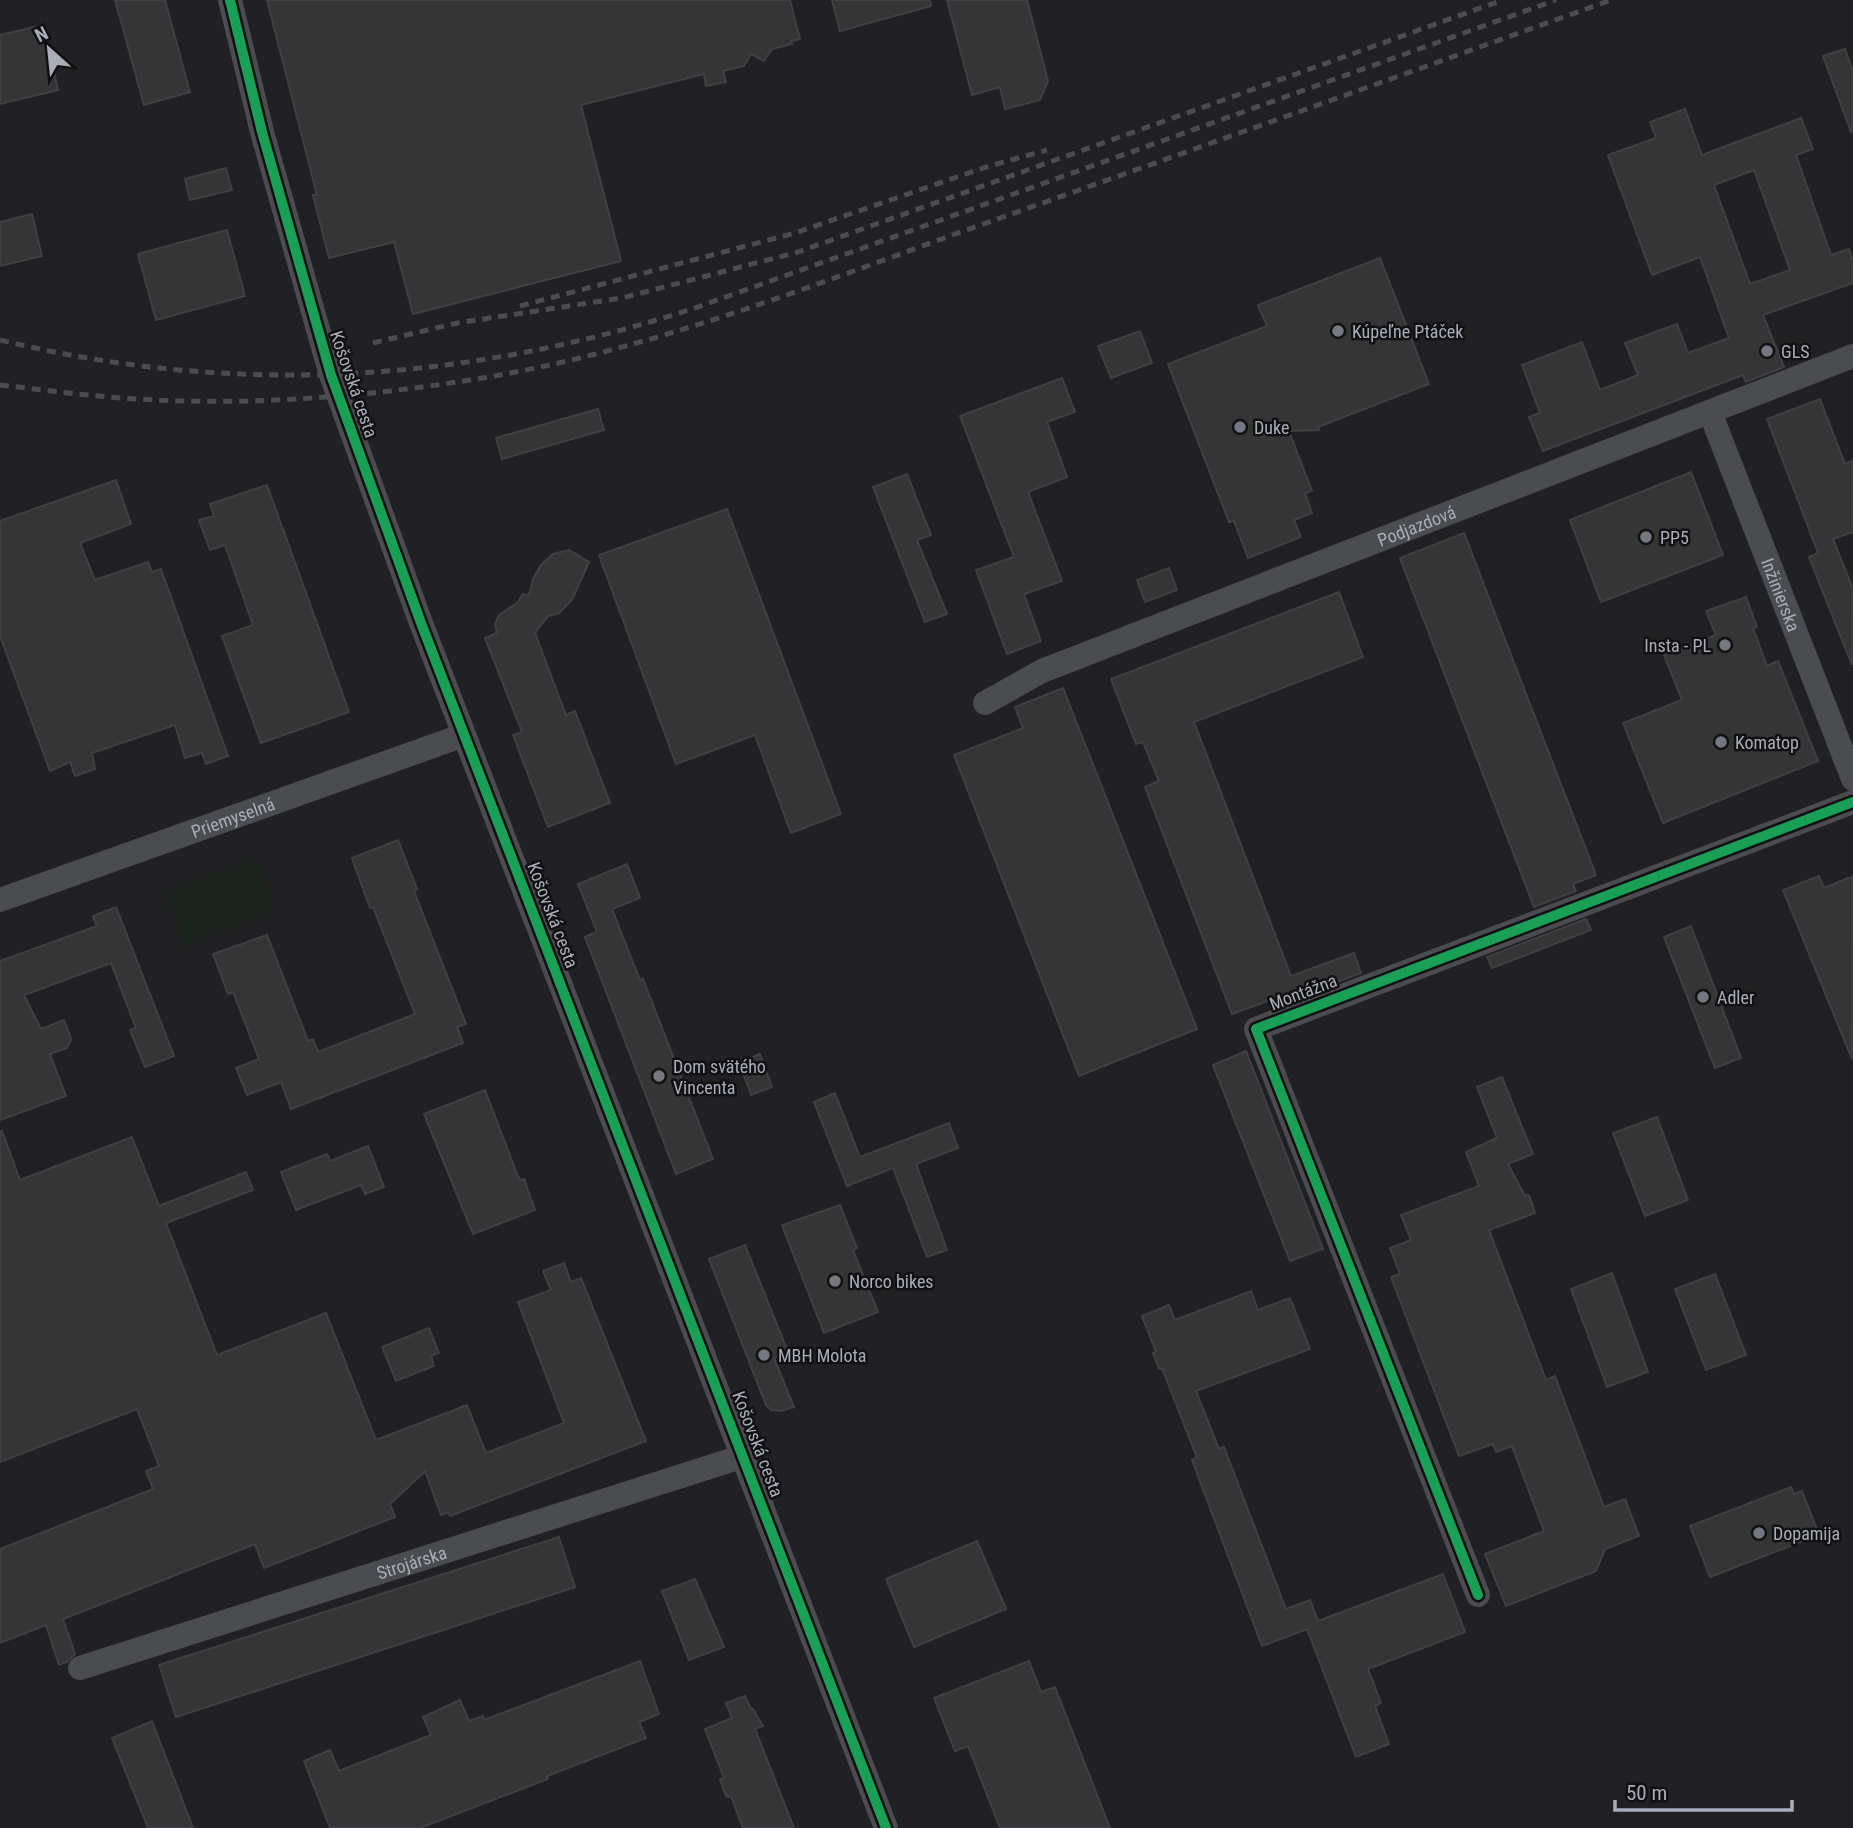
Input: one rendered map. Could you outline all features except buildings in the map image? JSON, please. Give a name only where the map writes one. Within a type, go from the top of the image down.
[{"type":"street","name":"Košovská cesta","points":[[230,0],[262,132],[331,375],[421,623],[886,1828]]},
{"type":"street","name":"Podjazdová","points":[[985,703],[1042,671],[1853,356]]},
{"type":"street","name":"Inžinierska","points":[[1710,412],[1853,779]]},
{"type":"street","name":"Priemyselná","points":[[0,900],[464,735]]},
{"type":"street","name":"Montážna","points":[[1478,1595],[1256,1029],[1853,802]]},
{"type":"street","name":"Strojárska","points":[[80,1668],[744,1456]]},
{"type":"shaded area","points":[[0,0],[1853,0],[1853,1828],[0,1828]]},
{"type":"shaded area","points":[[255,857],[276,912],[184,947],[163,892]]},
{"type":"railway","points":[[373,343],[457,323],[622,298],[798,252],[1503,0]]},
{"type":"railway","points":[[0,340],[88,358],[175,370],[263,375],[350,374],[437,366],[523,353],[609,333],[695,308],[1556,0]]},
{"type":"railway","points":[[0,385],[154,400],[245,401],[380,392],[533,369],[657,337],[718,318],[1611,0]]},
{"type":"railway","points":[[520,306],[795,233],[986,167],[1047,150]]},
{"type":"cycle path","points":[[230,0],[262,132],[331,375],[421,623],[886,1828]]},
{"type":"cycle path","points":[[1478,1595],[1256,1029],[1853,802]]},
{"type":"place","name":"Kúpeľne Ptáček","points":[[1338,331]]},
{"type":"place","name":"GLS","points":[[1767,351]]},
{"type":"place","name":"Duke","points":[[1240,427]]},
{"type":"place","name":"PP5","points":[[1646,537]]},
{"type":"place","name":"Insta - PL","points":[[1725,645]]},
{"type":"place","name":"Komatop","points":[[1721,742]]},
{"type":"place","name":"Adler","points":[[1703,997]]},
{"type":"place","name":"Dom svätého Vincenta","points":[[659,1076]]},
{"type":"place","name":"Norco bikes","points":[[835,1281]]},
{"type":"place","name":"MBH Molota","points":[[764,1355]]},
{"type":"place","name":"Dopamija","points":[[1759,1533]]}]
